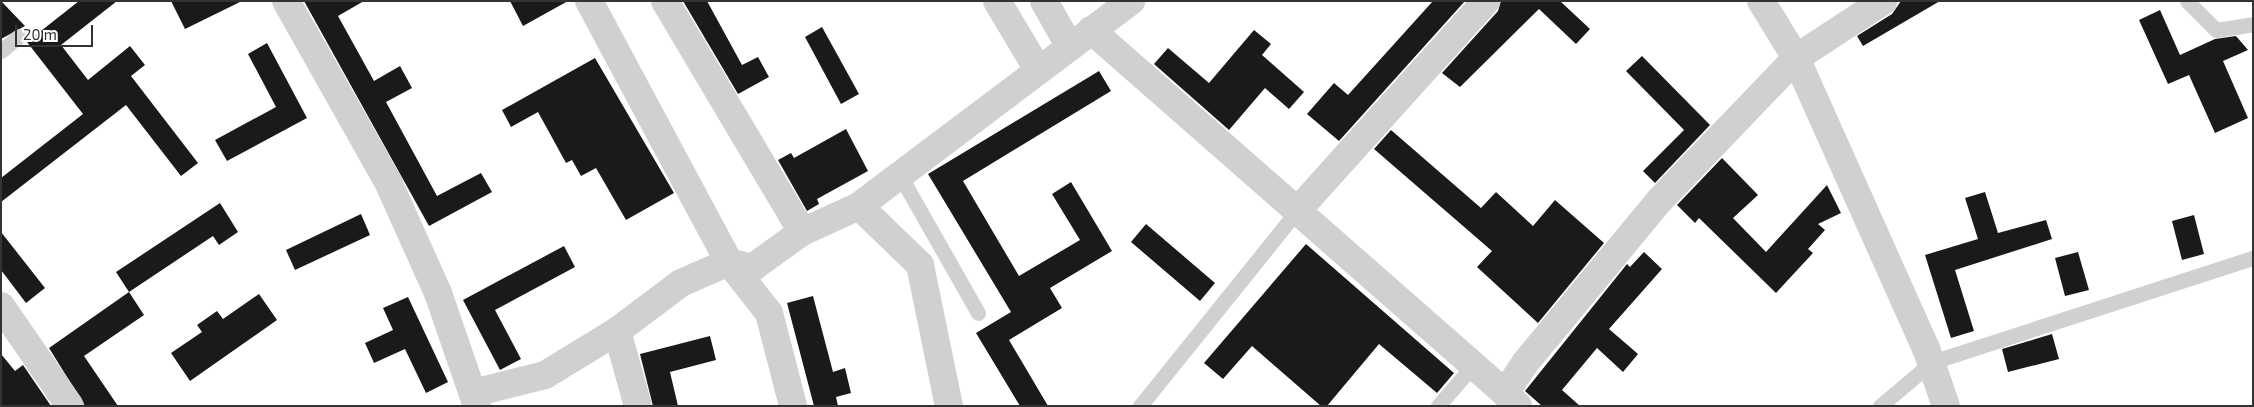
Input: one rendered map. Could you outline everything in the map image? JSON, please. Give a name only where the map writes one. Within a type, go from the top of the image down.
[{"type":"street","points":[[286,1],[389,184],[438,293],[475,399],[545,375],[617,331],[681,283],[729,262],[752,268],[802,232],[859,206],[898,172],[1037,68],[1070,47],[1131,1]]},
{"type":"street","points":[[589,1],[729,262],[769,313],[793,406]]},
{"type":"street","points":[[665,1],[802,232]]},
{"type":"street","points":[[997,1],[1037,68]]},
{"type":"street","points":[[1044,1],[1070,47]]},
{"type":"street","points":[[1297,211],[1486,1]]},
{"type":"street","points":[[1761,1],[1796,58],[1932,362],[1946,406]]},
{"type":"street","points":[[1091,30],[1297,211],[1475,363],[1511,400],[1531,355],[1660,200],[1796,58],[1883,1]]},
{"type":"street","points":[[859,206],[920,265],[949,406]]},
{"type":"street","points":[[1,306],[70,406]]},
{"type":"street","points":[[617,331],[638,406]]},
{"type":"lane","points":[[2187,1],[2216,30],[2253,24]]},
{"type":"lane","points":[[1,52],[19,36]]},
{"type":"lane","points":[[898,172],[978,313]]},
{"type":"lane","points":[[1140,406],[1297,211]]},
{"type":"lane","points":[[1880,406],[1932,362],[2253,258]]},
{"type":"lane","points":[[1438,406],[1475,363]]},
{"type":"building","points":[[1,1],[25,26],[1,39]]},
{"type":"building","points":[[79,1],[117,1],[61,45],[88,80],[130,46],[145,65],[131,76],[198,163],[181,176],[126,105],[1,202],[1,178],[83,114],[27,42]]},
{"type":"building","points":[[171,1],[242,1],[185,29]]},
{"type":"building","points":[[304,1],[364,1],[338,16],[374,81],[400,66],[412,88],[386,102],[437,196],[481,173],[492,192],[429,226]]},
{"type":"building","points":[[510,1],[568,1],[523,26]]},
{"type":"building","points":[[683,1],[707,1],[742,65],[758,57],[769,77],[738,94]]},
{"type":"building","points":[[1433,1],[1465,1],[1339,141],[1307,114],[1334,83],[1348,95]]},
{"type":"building","points":[[1501,1],[1560,1],[1590,29],[1576,44],[1539,9],[1460,87],[1442,73],[1498,11]]},
{"type":"building","points":[[1901,1],[1940,1],[1863,46],[1857,36],[1892,14]]},
{"type":"building","points":[[2160,10],[2180,55],[2215,39],[2236,36],[2248,50],[2223,61],[2248,118],[2215,133],[2189,75],[2168,84],[2139,20]]},
{"type":"building","points":[[822,27],[859,94],[841,104],[805,37]]},
{"type":"building","points":[[1254,30],[1271,44],[1262,55],[1304,92],[1289,109],[1265,88],[1229,130],[1154,64],[1168,48],[1209,83]]},
{"type":"building","points":[[267,43],[307,118],[227,161],[215,140],[276,107],[248,54]]},
{"type":"building","points":[[1642,56],[1710,125],[1655,183],[1643,171],[1684,130],[1626,71]]},
{"type":"building","points":[[595,58],[674,193],[626,220],[596,168],[581,176],[572,160],[566,163],[538,112],[511,127],[502,110]]},
{"type":"building","points":[[1099,71],[1111,91],[963,181],[1019,276],[1080,240],[1052,194],[1071,182],[1112,251],[1050,288],[1062,308],[1009,340],[1048,406],[1020,406],[976,333],[1011,312],[928,174]]},
{"type":"building","points":[[846,129],[868,171],[817,199],[819,204],[807,211],[778,160],[791,153],[794,158]]},
{"type":"building","points":[[1391,130],[1481,208],[1496,192],[1533,226],[1555,200],[1604,243],[1538,323],[1477,267],[1492,251],[1374,149]]},
{"type":"building","points":[[1722,158],[1758,195],[1733,218],[1766,252],[1827,185],[1841,213],[1818,224],[1825,230],[1808,249],[1813,253],[1776,293],[1699,218],[1695,223],[1677,205]]},
{"type":"building","points":[[1985,192],[1998,233],[2046,220],[2052,239],[1955,270],[1974,331],[1951,338],[1925,255],[1978,239],[1965,198]]},
{"type":"building","points":[[220,203],[238,232],[219,245],[213,236],[129,292],[116,272]]},
{"type":"building","points":[[361,214],[370,235],[295,270],[286,250]]},
{"type":"building","points":[[2194,215],[2204,254],[2182,260],[2172,221]]},
{"type":"building","points":[[1146,224],[1215,283],[1200,301],[1131,242]]},
{"type":"building","points":[[1,232],[45,288],[26,303],[1,270]]},
{"type":"building","points":[[1306,244],[1454,373],[1437,393],[1379,344],[1327,406],[1321,406],[1252,346],[1223,379],[1204,363]]},
{"type":"building","points":[[564,246],[575,267],[495,310],[521,359],[500,370],[463,300]]},
{"type":"building","points":[[1644,252],[1662,269],[1609,329],[1638,354],[1623,372],[1597,348],[1562,390],[1580,406],[1542,406],[1525,391],[1627,264],[1630,267]]},
{"type":"building","points":[[2078,252],[2089,290],[2065,296],[2055,258]]},
{"type":"building","points":[[129,292],[144,315],[84,356],[118,406],[85,406],[49,348]]},
{"type":"building","points":[[259,294],[277,320],[190,381],[171,353],[202,332],[197,325],[217,311],[223,319]]},
{"type":"building","points":[[813,296],[833,372],[845,368],[851,393],[836,397],[838,406],[814,406],[787,303]]},
{"type":"building","points":[[408,297],[448,382],[426,393],[405,349],[374,363],[365,343],[393,330],[383,308]]},
{"type":"building","points":[[2052,334],[2059,359],[2008,372],[2002,349]]},
{"type":"building","points":[[710,336],[716,360],[670,372],[678,406],[653,406],[640,354]]},
{"type":"building","points":[[1,354],[15,371],[23,365],[51,406],[1,406]]}]
